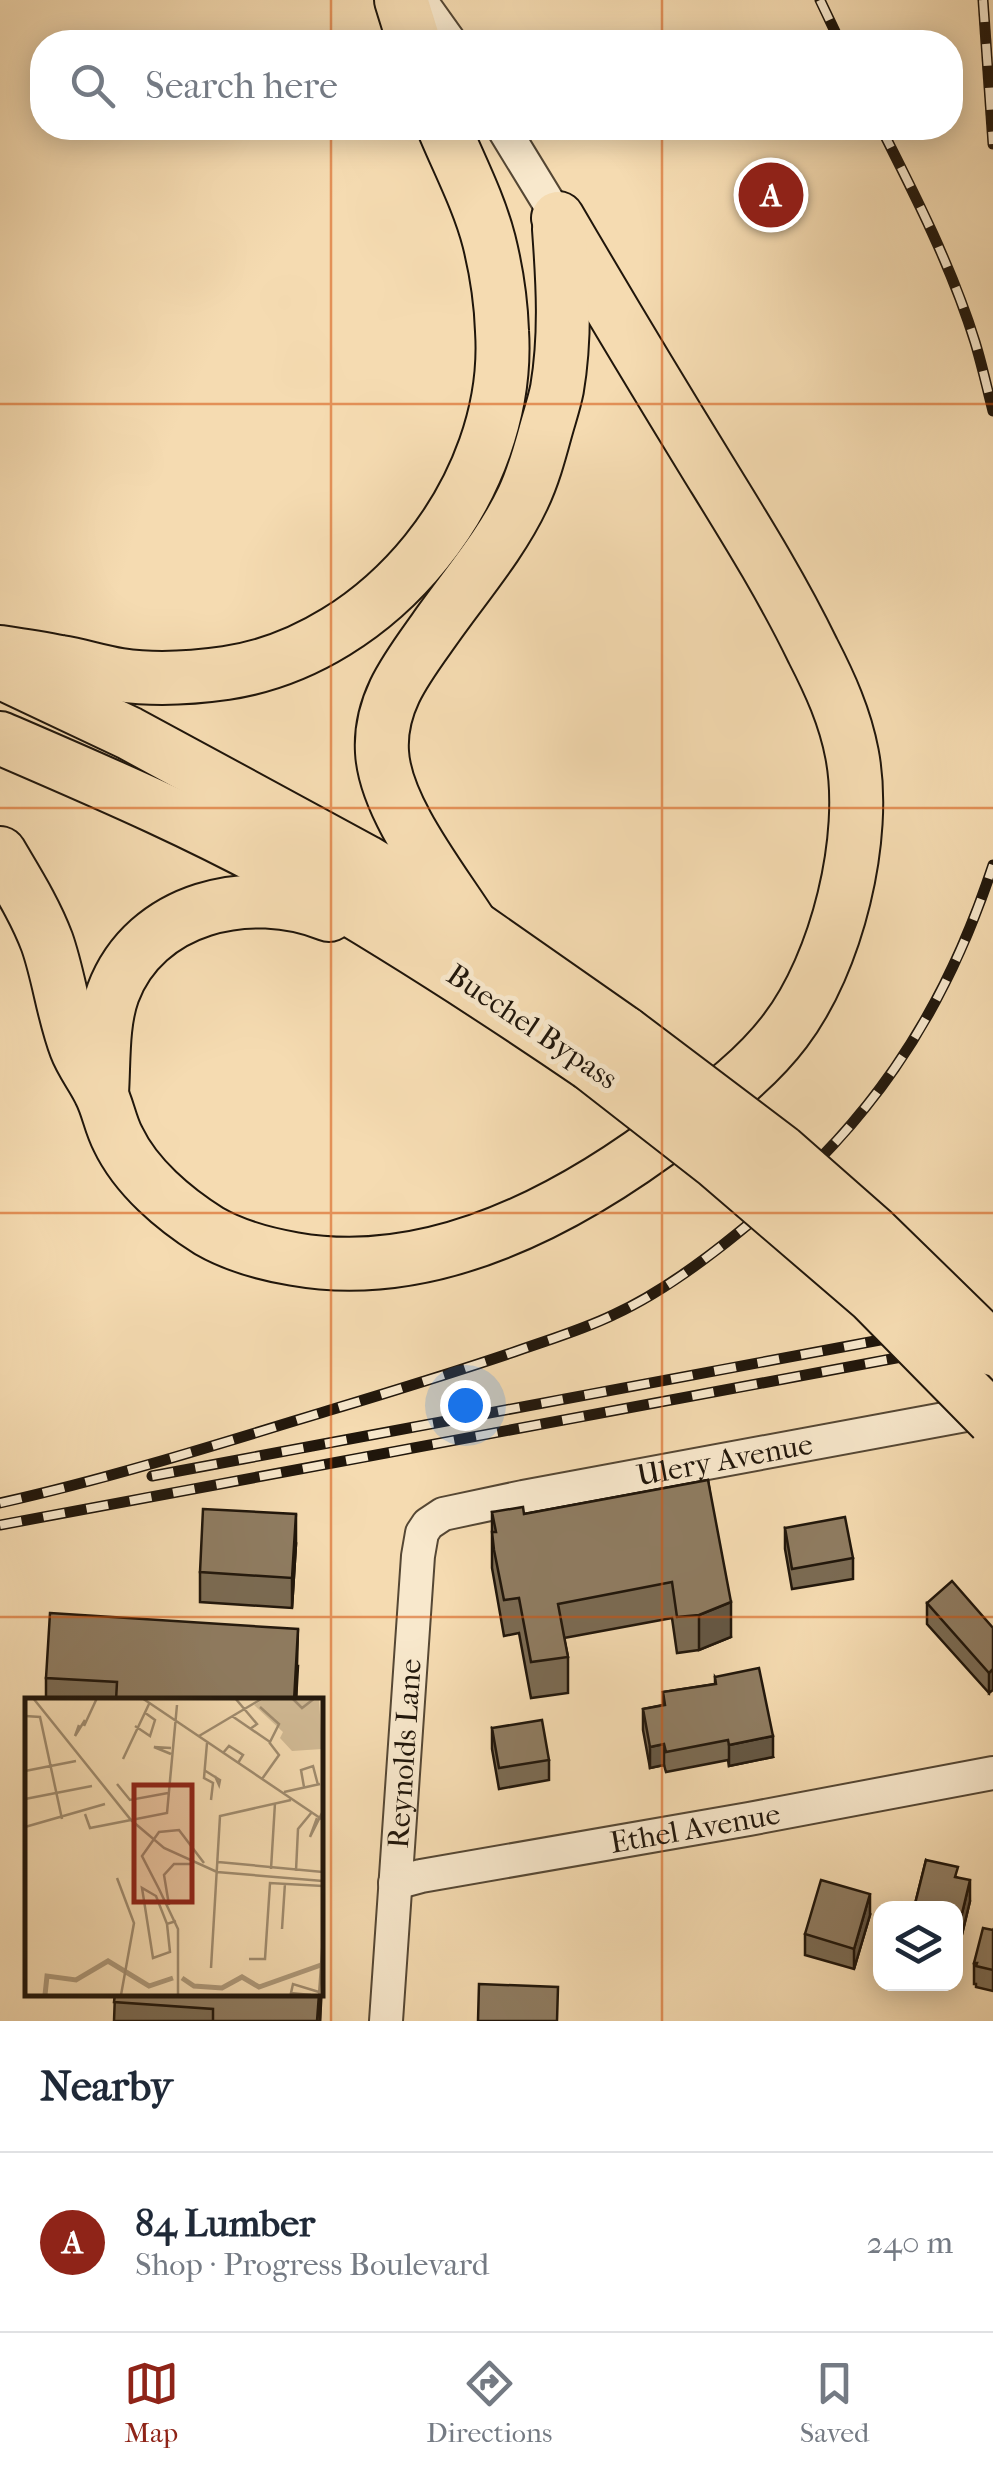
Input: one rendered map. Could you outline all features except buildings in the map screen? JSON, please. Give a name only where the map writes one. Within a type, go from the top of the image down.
[{"type":"main road","points":[[401,0],[410,30]]},
{"type":"main road","points":[[0,652],[150,678],[229,673],[308,648],[344,628],[400,582],[460,504],[478,468],[498,389],[502,346],[488,238],[449,140]]},
{"type":"main road","points":[[472,926],[396,802],[385,777],[382,731],[385,710],[404,670],[507,527],[537,463],[556,391],[562,342],[558,218]]},
{"type":"main road","points":[[0,853],[46,941],[76,1050],[102,1095],[118,1140],[135,1167],[184,1214],[210,1231],[270,1255],[339,1266],[378,1264],[478,1240],[522,1223],[569,1201],[656,1145],[757,1062],[785,1031],[821,969],[847,882],[856,786],[842,713],[792,608],[558,218]]},
{"type":"main road","name":"Buechel Bypass","points":[[0,672],[129,733],[238,791],[472,926],[608,1048],[717,1163],[873,1297],[993,1419]]},
{"type":"main road","name":"Buechel Bypass","points":[[0,738],[190,823],[299,880],[504,1005],[608,1048],[781,1151],[883,1242],[993,1349]]},
{"type":"main road","points":[[102,1095],[111,996],[148,940],[179,918],[251,900],[278,902],[318,910],[414,948]]},
{"type":"street","points":[[420,0],[441,30]]},
{"type":"street","points":[[510,140],[558,218]]},
{"type":"street","name":"Ulery Avenue","points":[[457,1512],[993,1410]]},
{"type":"street","name":"Reynolds Lane","points":[[386,2021],[418,1556],[422,1533],[428,1524],[443,1514],[457,1512]]},
{"type":"street","name":"Ethel Avenue","points":[[394,1883],[993,1773]]},
{"type":"railway","points":[[820,0],[834,30]]},
{"type":"railway","points":[[983,0],[993,144]]},
{"type":"railway","points":[[887,140],[956,287],[993,411]]},
{"type":"railway","points":[[0,1503],[165,1460],[467,1367],[589,1325],[663,1288],[725,1244],[784,1193],[862,1112],[924,1022],[950,973],[993,865]]},
{"type":"railway","points":[[152,1476],[993,1319]]},
{"type":"railway","points":[[0,1525],[993,1340]]},
{"type":"place","name":"84 Lumber","points":[[771,195]]}]
